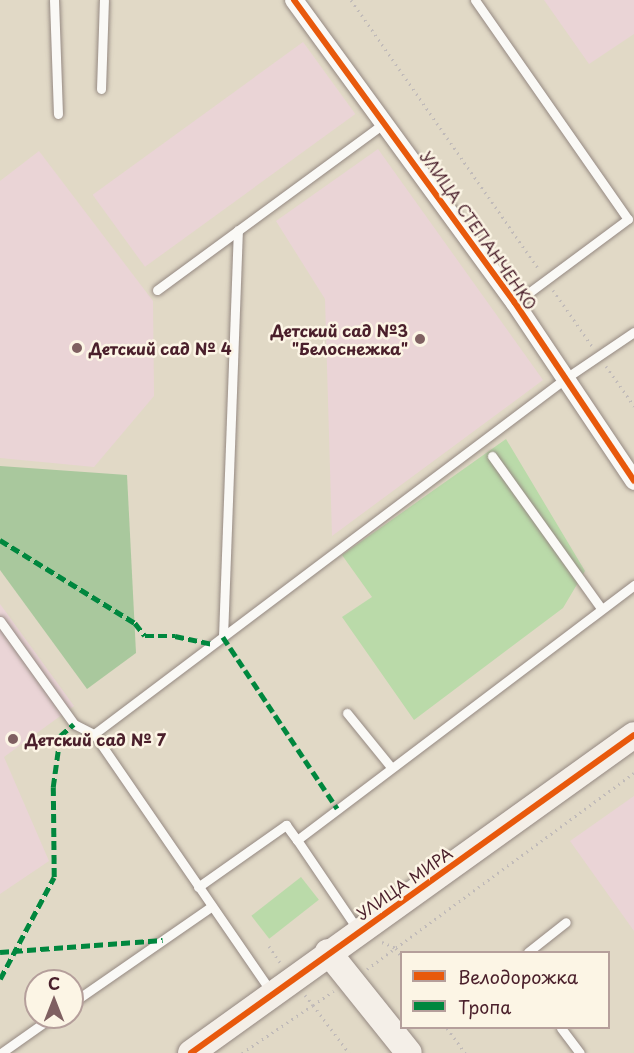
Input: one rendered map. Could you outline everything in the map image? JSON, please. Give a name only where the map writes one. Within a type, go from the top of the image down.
[{"type":"street","name":"УЛИЦА СТЕПАНЧЕНКО","points":[[294,0],[386,122],[515,303],[634,482]]},
{"type":"street","name":"УЛИЦА МИРА","points":[[191,1053],[328,952],[634,735]]},
{"type":"street","points":[[328,952],[408,1053]]},
{"type":"lane","points":[[54,0],[58,114]]},
{"type":"lane","points":[[101,89],[104,0]]},
{"type":"lane","points":[[475,0],[628,219],[547,282],[515,303]]},
{"type":"lane","points":[[157,290],[386,122]]},
{"type":"lane","points":[[223,637],[237,230]]},
{"type":"lane","points":[[94,734],[566,378],[634,332]]},
{"type":"lane","points":[[492,456],[601,608]]},
{"type":"lane","points":[[297,840],[390,766],[634,585]]},
{"type":"lane","points":[[0,621],[74,724],[94,734],[212,906],[282,987]]},
{"type":"lane","points":[[347,713],[390,766]]},
{"type":"lane","points":[[198,887],[286,825],[359,931]]},
{"type":"lane","points":[[84,995],[212,906]]},
{"type":"lane","points":[[529,951],[566,922]]},
{"type":"lane","points":[[1,1053],[35,1029]]},
{"type":"lane","points":[[562,1029],[580,1053]]},
{"type":"path","points":[[351,0],[634,406]]},
{"type":"path","points":[[242,1053],[352,980],[634,773]]},
{"type":"path","points":[[269,946],[282,987],[313,1005],[349,1053]]},
{"type":"path","points":[[448,1029],[465,1053]]},
{"type":"shaded area","points":[[544,0],[634,0],[634,34],[589,64]]},
{"type":"shaded area","points":[[303,42],[355,114],[145,267],[93,195]]},
{"type":"shaded area","name":"Детский сад №3 \"Белоснежка\"","points":[[378,149],[543,380],[332,536],[325,299],[276,221]]},
{"type":"shaded area","name":"Детский сад № 4","points":[[39,151],[153,301],[154,396],[94,467],[0,458],[0,181]]},
{"type":"shaded area","name":"Детский сад № 7","points":[[0,604],[74,706],[4,757],[49,861],[0,894]]},
{"type":"shaded area","points":[[634,796],[634,931],[570,841]]},
{"type":"green space","points":[[506,439],[585,571],[563,608],[414,720],[342,617],[372,597],[342,555]]},
{"type":"green space","points":[[0,466],[127,475],[136,653],[87,689],[0,570]]},
{"type":"green space","points":[[301,877],[319,900],[269,939],[251,916]]},
{"type":"marked path","points":[[0,540],[135,623],[145,636],[175,636],[213,644]]},
{"type":"marked path","points":[[223,637],[337,808]]},
{"type":"marked path","points":[[0,979],[54,877],[53,787],[60,736],[74,724]]},
{"type":"marked path","points":[[0,952],[163,940]]},
{"type":"cycle path","points":[[294,0],[515,303],[634,481]]},
{"type":"cycle path","points":[[191,1053],[634,735]]},
{"type":"place","name":"Детский сад №3 \"Белоснежка\"","points":[[420,339]]},
{"type":"place","name":"Детский сад № 4","points":[[77,348]]},
{"type":"place","name":"Детский сад № 7","points":[[13,739]]}]
